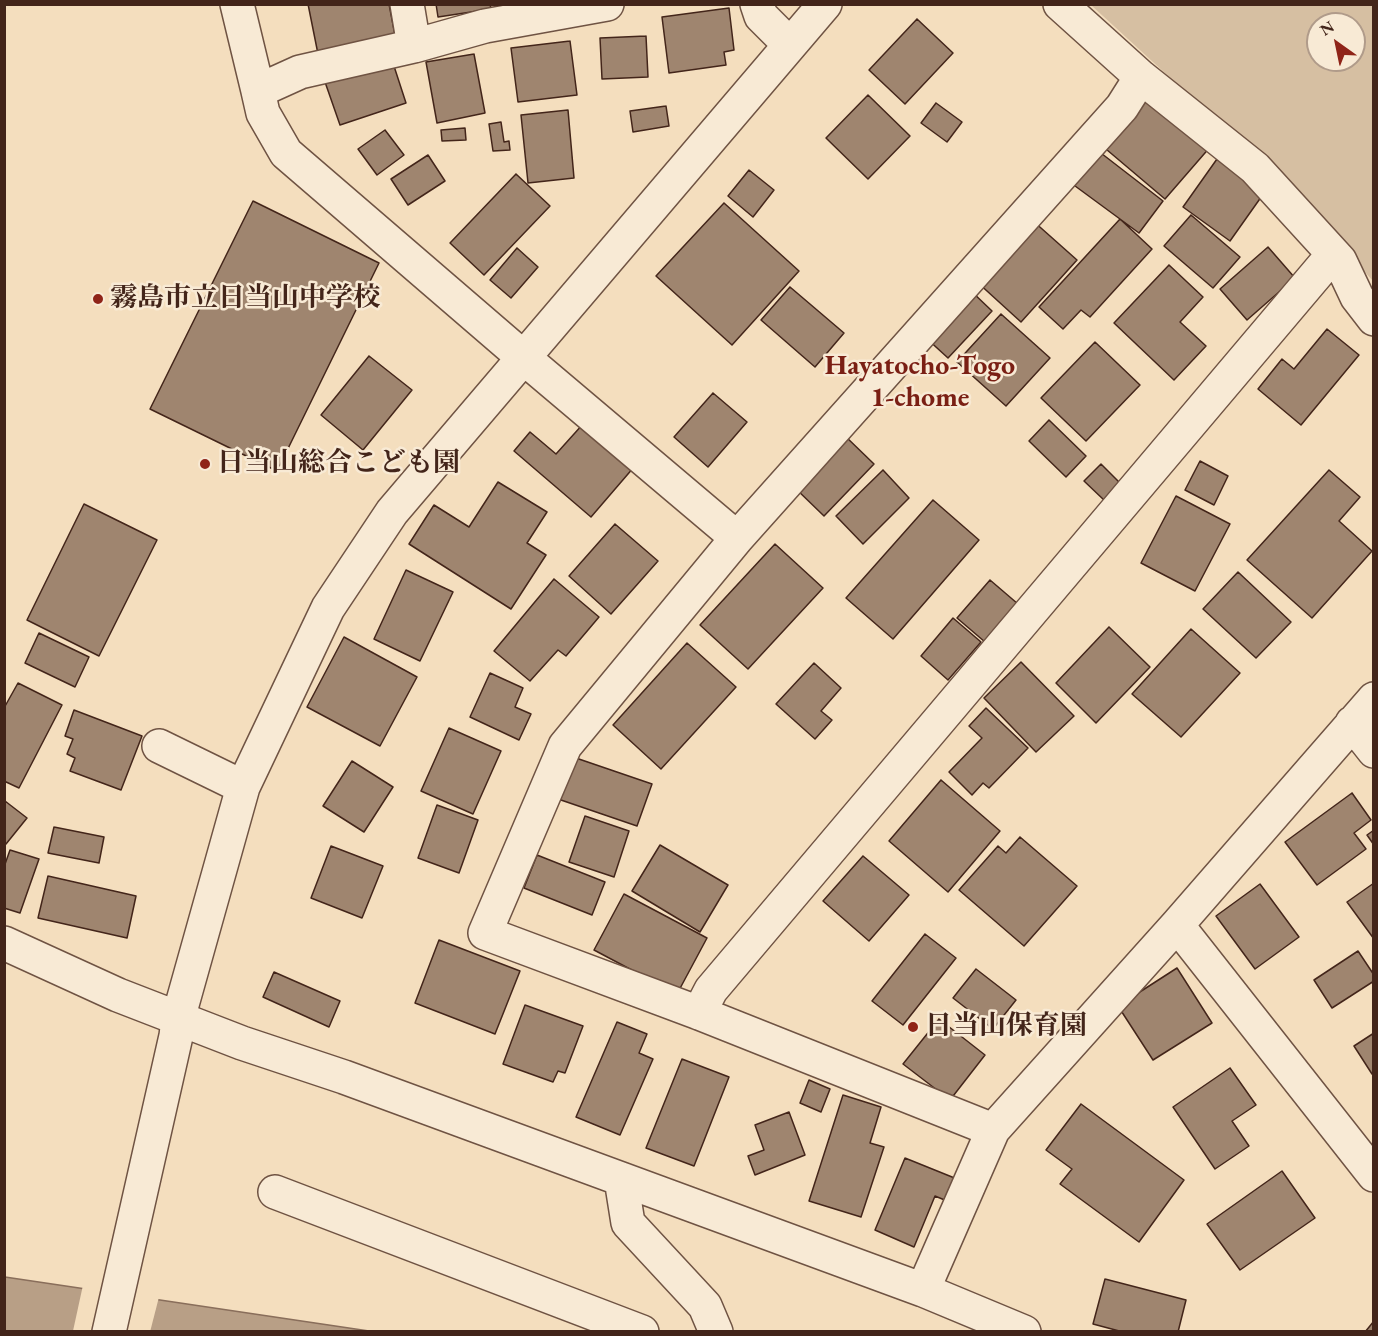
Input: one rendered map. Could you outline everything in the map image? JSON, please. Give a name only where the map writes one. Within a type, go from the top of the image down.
[{"type":"street","points":[[237,4],[263,113],[286,153],[737,538]]},
{"type":"street","points":[[407,4],[414,46]]},
{"type":"street","points":[[258,91],[300,72],[414,46],[485,26],[607,4]]},
{"type":"street","points":[[757,4],[761,16],[789,44]]},
{"type":"street","points":[[109,1332],[177,1027],[243,787],[328,609],[392,512],[825,4]]},
{"type":"street","points":[[1060,4],[1141,77],[1255,168],[1340,261],[1368,302]]},
{"type":"street","points":[[993,1130],[699,1013],[485,933],[564,746],[737,538],[1122,106],[1141,77]]},
{"type":"street","points":[[699,1013],[718,981],[1331,257],[1340,261]]},
{"type":"street","points":[[923,1290],[993,1130],[1177,925],[1374,699]]},
{"type":"street","points":[[1352,723],[1374,751]]},
{"type":"street","points":[[159,746],[243,787]]},
{"type":"street","points":[[1177,925],[1374,1175]]},
{"type":"street","points":[[4,943],[118,995],[177,1027],[621,1179],[923,1290],[1024,1332]]},
{"type":"street","points":[[621,1179],[628,1223],[705,1306],[716,1332]]},
{"type":"street","points":[[275,1192],[642,1332]]},
{"type":"shaded area","points":[[1091,5],[1373,5],[1373,281],[1278,177]]},
{"type":"shaded area","points":[[5,1277],[369,1331],[5,1331]]},
{"type":"pier","points":[[83,1285],[159,1297],[150,1332],[73,1331]]},
{"type":"building","points":[[308,4],[389,4],[396,40],[318,54]]},
{"type":"building","points":[[436,4],[490,4],[491,9],[438,17]]},
{"type":"building","points":[[729,8],[734,50],[724,52],[726,65],[669,73],[662,17]]},
{"type":"building","points":[[917,19],[953,53],[905,104],[869,70]]},
{"type":"building","points":[[646,36],[648,77],[602,79],[600,38]]},
{"type":"building","points":[[570,41],[577,95],[518,102],[511,48]]},
{"type":"building","points":[[474,54],[485,113],[437,123],[426,62]]},
{"type":"building","points":[[392,60],[406,103],[340,125],[325,82]]},
{"type":"building","points":[[1146,91],[1211,146],[1165,199],[1100,144]]},
{"type":"building","points":[[868,95],[910,136],[868,179],[826,138]]},
{"type":"building","points":[[936,103],[962,122],[947,142],[921,123]]},
{"type":"building","points":[[666,106],[669,126],[633,132],[630,111]]},
{"type":"building","points":[[568,110],[574,178],[528,183],[521,115]]},
{"type":"building","points":[[501,122],[504,142],[509,141],[510,150],[493,151],[489,124]]},
{"type":"building","points":[[465,128],[466,140],[442,141],[441,130]]},
{"type":"building","points":[[385,130],[404,155],[377,175],[358,149]]},
{"type":"building","points":[[1097,150],[1163,201],[1139,233],[1071,183]]},
{"type":"building","points":[[428,155],[445,181],[408,205],[391,179]]},
{"type":"building","points":[[1217,159],[1264,193],[1230,241],[1183,207]]},
{"type":"building","points":[[749,170],[774,190],[753,217],[728,196]]},
{"type":"building","points":[[516,174],[550,206],[484,275],[450,243]]},
{"type":"building","points":[[253,201],[379,263],[277,471],[150,409]]},
{"type":"building","points":[[724,203],[799,271],[732,345],[656,276]]},
{"type":"building","points":[[1191,215],[1240,257],[1213,288],[1164,246]]},
{"type":"building","points":[[1120,219],[1152,249],[1090,317],[1081,310],[1063,329],[1039,307]]},
{"type":"building","points":[[1032,220],[1077,260],[1021,322],[976,281]]},
{"type":"building","points":[[1268,247],[1295,278],[1247,320],[1220,289]]},
{"type":"building","points":[[517,248],[538,267],[511,298],[490,280]]},
{"type":"building","points":[[1169,265],[1203,297],[1180,322],[1206,346],[1174,380],[1114,323]]},
{"type":"building","points":[[790,287],[844,333],[815,367],[761,320]]},
{"type":"building","points":[[970,290],[992,311],[948,358],[925,337]]},
{"type":"building","points":[[1001,314],[1050,358],[1006,406],[957,362]]},
{"type":"building","points":[[1327,329],[1359,355],[1301,425],[1258,389],[1282,359],[1294,369]]},
{"type":"building","points":[[1095,342],[1140,385],[1086,441],[1041,398]]},
{"type":"building","points":[[369,356],[412,390],[363,450],[321,415]]},
{"type":"building","points":[[713,393],[747,422],[708,467],[674,437]]},
{"type":"building","points":[[1049,420],[1086,456],[1066,477],[1029,441]]},
{"type":"building","points":[[583,424],[634,467],[591,517],[514,451],[530,432],[556,454]]},
{"type":"building","points":[[843,434],[874,464],[824,516],[793,486]]},
{"type":"building","points":[[1200,461],[1228,476],[1214,505],[1185,490]]},
{"type":"building","points":[[1101,464],[1121,484],[1105,501],[1084,481]]},
{"type":"building","points":[[883,470],[909,498],[863,544],[836,516]]},
{"type":"building","points":[[1329,470],[1360,497],[1339,521],[1372,551],[1312,618],[1247,560]]},
{"type":"building","points":[[498,482],[547,512],[527,543],[546,555],[511,609],[409,544],[434,505],[469,527]]},
{"type":"building","points":[[1176,496],[1230,524],[1195,591],[1141,563]]},
{"type":"building","points":[[933,500],[979,540],[893,639],[846,598]]},
{"type":"building","points":[[84,504],[157,540],[99,656],[27,620]]},
{"type":"building","points":[[615,524],[658,561],[611,614],[569,576]]},
{"type":"building","points":[[775,544],[823,588],[748,669],[700,625]]},
{"type":"building","points":[[406,570],[453,592],[420,661],[374,639]]},
{"type":"building","points":[[1238,572],[1291,622],[1256,658],[1203,609]]},
{"type":"building","points":[[554,579],[599,617],[566,656],[558,650],[530,681],[494,651]]},
{"type":"building","points":[[990,580],[1018,604],[985,642],[957,618]]},
{"type":"building","points":[[953,618],[981,642],[948,680],[921,656]]},
{"type":"building","points":[[1109,627],[1150,667],[1096,723],[1056,683]]},
{"type":"building","points":[[1191,629],[1240,673],[1181,737],[1132,694]]},
{"type":"building","points":[[39,633],[89,657],[75,687],[25,663]]},
{"type":"building","points":[[344,637],[417,677],[380,746],[307,707]]},
{"type":"building","points":[[687,643],[736,687],[661,769],[613,725]]},
{"type":"building","points":[[1021,662],[1074,716],[1036,752],[984,698]]},
{"type":"building","points":[[814,663],[841,688],[821,711],[832,720],[815,739],[776,704]]},
{"type":"building","points":[[490,673],[523,688],[515,707],[531,714],[519,740],[470,717]]},
{"type":"building","points":[[18,683],[62,705],[19,788],[4,781],[4,708]]},
{"type":"building","points":[[986,708],[1028,748],[989,788],[983,783],[972,795],[949,772],[982,738],[969,726]]},
{"type":"building","points":[[74,710],[142,736],[121,790],[70,771],[75,758],[67,754],[73,739],[65,736]]},
{"type":"building","points":[[449,728],[501,751],[473,814],[421,791]]},
{"type":"building","points":[[573,757],[652,784],[637,826],[558,799]]},
{"type":"building","points":[[352,761],[393,787],[364,832],[323,806]]},
{"type":"building","points":[[941,780],[1000,831],[948,892],[889,841]]},
{"type":"building","points":[[1352,793],[1371,820],[1354,833],[1366,849],[1317,885],[1285,842]]},
{"type":"building","points":[[5,801],[27,818],[6,844],[4,843]]},
{"type":"building","points":[[437,805],[478,820],[459,873],[418,858]]},
{"type":"building","points":[[585,816],[629,831],[614,877],[569,862]]},
{"type":"building","points":[[54,827],[104,837],[99,863],[48,853]]},
{"type":"building","points":[[1374,830],[1374,845],[1367,835]]},
{"type":"building","points":[[1020,837],[1077,886],[1024,946],[959,890],[998,846],[1006,853]]},
{"type":"building","points":[[660,845],[728,885],[700,932],[632,891]]},
{"type":"building","points":[[331,846],[383,866],[362,918],[311,898]]},
{"type":"building","points":[[10,850],[39,859],[20,913],[4,908],[4,867]]},
{"type":"building","points":[[537,855],[605,882],[592,915],[524,888]]},
{"type":"building","points":[[863,856],[909,895],[869,941],[823,901]]},
{"type":"building","points":[[48,876],[136,896],[127,938],[38,918]]},
{"type":"building","points":[[1374,883],[1374,939],[1347,902]]},
{"type":"building","points":[[1260,884],[1299,937],[1255,969],[1216,916]]},
{"type":"building","points":[[624,894],[707,938],[677,994],[594,950]]},
{"type":"building","points":[[925,934],[956,958],[903,1025],[872,1001]]},
{"type":"building","points":[[439,940],[520,971],[495,1034],[415,1003]]},
{"type":"building","points":[[1358,951],[1374,975],[1374,981],[1332,1008],[1314,980]]},
{"type":"building","points":[[1177,968],[1212,1023],[1153,1060],[1118,1006]]},
{"type":"building","points":[[976,969],[1016,1000],[993,1029],[953,998]]},
{"type":"building","points":[[274,972],[340,1001],[329,1027],[263,997]]},
{"type":"building","points":[[525,1005],[583,1026],[565,1073],[558,1071],[553,1082],[503,1064]]},
{"type":"building","points":[[939,1019],[985,1055],[950,1100],[903,1064]]},
{"type":"building","points":[[617,1022],[647,1034],[639,1053],[653,1059],[620,1135],[576,1117]]},
{"type":"building","points":[[1374,1033],[1374,1073],[1372,1074],[1354,1046]]},
{"type":"building","points":[[682,1059],[729,1077],[694,1166],[646,1148]]},
{"type":"building","points":[[1230,1068],[1256,1105],[1232,1121],[1249,1146],[1215,1169],[1173,1107]]},
{"type":"building","points":[[809,1080],[830,1089],[821,1112],[800,1103]]},
{"type":"building","points":[[843,1095],[881,1107],[870,1143],[884,1147],[861,1217],[809,1201]]},
{"type":"building","points":[[1081,1104],[1184,1180],[1139,1242],[1060,1184],[1072,1169],[1046,1150]]},
{"type":"building","points":[[789,1112],[805,1155],[755,1175],[748,1156],[764,1150],[755,1125]]},
{"type":"building","points":[[905,1158],[957,1179],[947,1201],[935,1196],[914,1247],[875,1230]]},
{"type":"building","points":[[1282,1171],[1315,1218],[1240,1270],[1207,1224]]},
{"type":"building","points":[[1105,1279],[1186,1300],[1178,1332],[1123,1332],[1093,1324]]},
{"type":"building","points":[[1374,1321],[1374,1332],[1365,1332]]},
{"type":"place","name":"霧島市立日当山中学校","points":[[98,299]]},
{"type":"place","name":"日当山総合こども園","points":[[205,464]]},
{"type":"place","name":"日当山保育園","points":[[913,1027]]},
{"type":"district","name":"Hayatocho-Togo 1-chome","points":[[920,382]]}]
